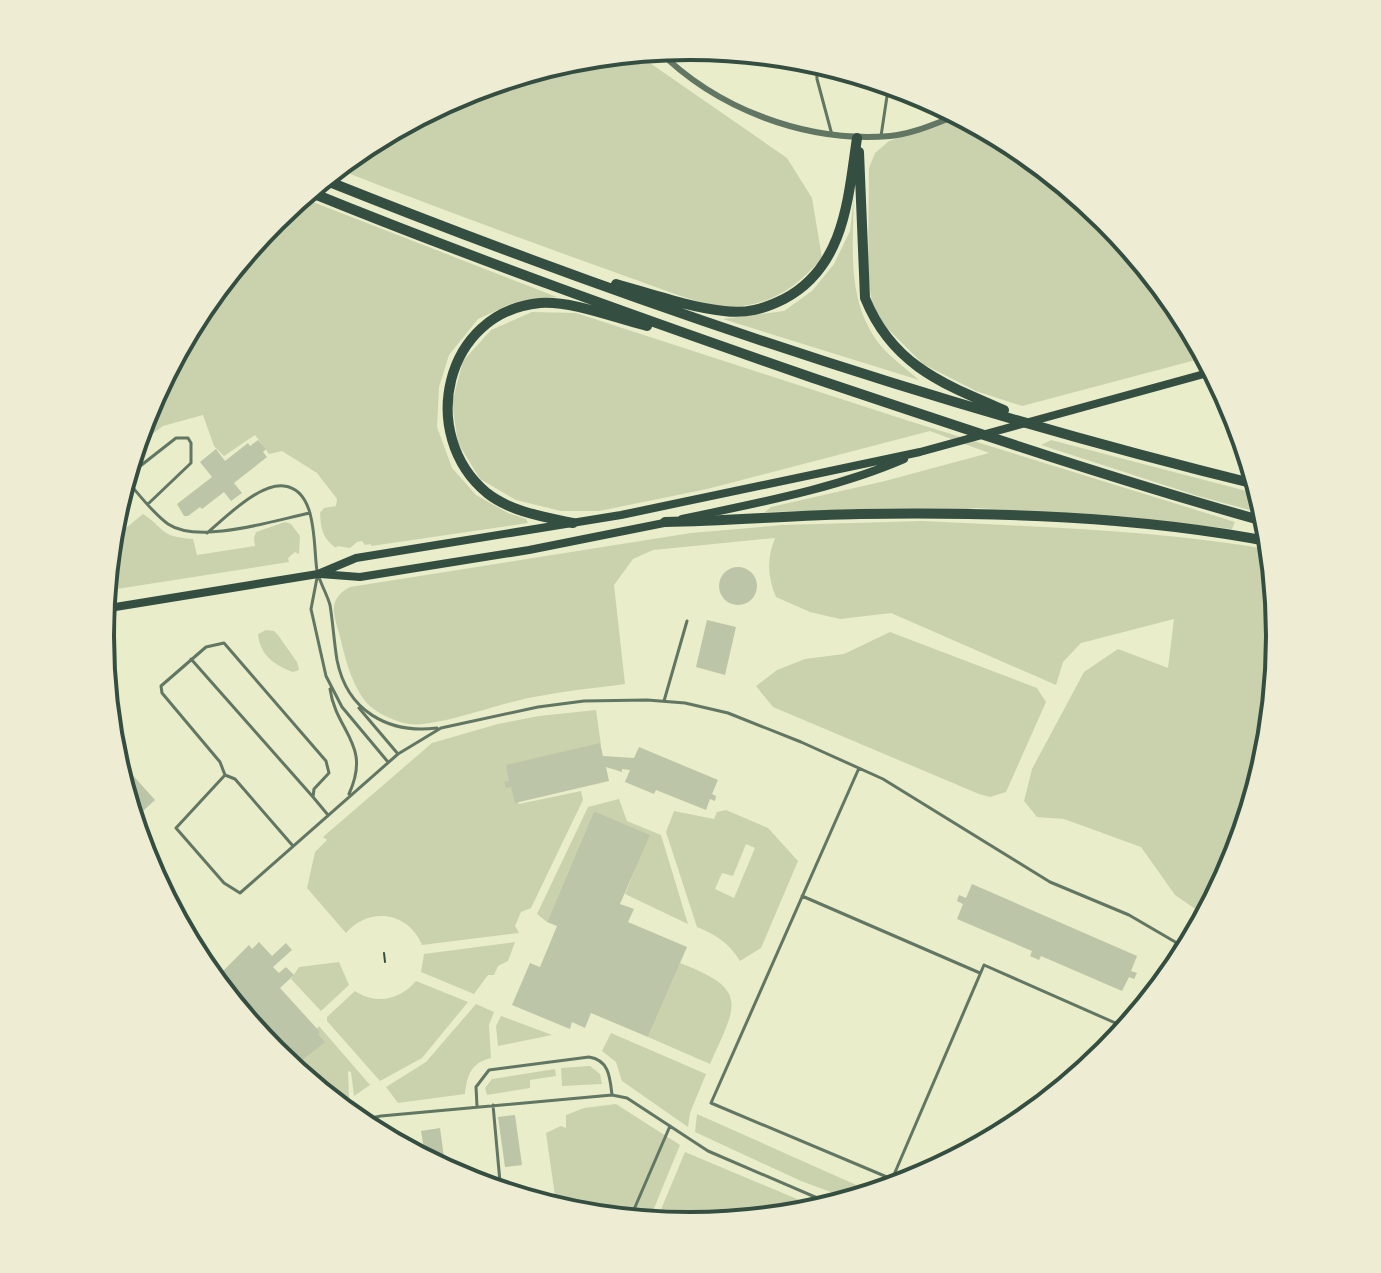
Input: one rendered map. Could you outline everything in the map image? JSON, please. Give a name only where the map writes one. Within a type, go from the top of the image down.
[{"type":"highway","points":[[530,260],[702,307],[749,312],[770,306],[810,280],[837,242],[845,216],[857,138]]},
{"type":"highway","points":[[857,138],[862,181],[865,298],[874,321],[906,359],[927,374],[1051,429]]},
{"type":"highway","points":[[334,184],[530,260],[819,360],[1051,429],[1245,481]]},
{"type":"highway","points":[[319,196],[489,263],[688,334],[1089,470],[1255,519]]},
{"type":"highway","points":[[573,523],[528,513],[503,503],[480,487],[463,465],[450,438],[446,406],[451,375],[467,347],[499,317],[524,306],[538,304],[565,304],[688,334]]},
{"type":"highway","points":[[665,522],[858,514],[994,516],[1125,523],[1259,540]]},
{"type":"main road","points":[[318,574],[356,558],[666,506],[920,452],[1204,374]]},
{"type":"main road","points":[[115,607],[318,574],[360,577],[529,550],[829,483],[879,469],[920,452]]},
{"type":"street","points":[[669,61],[728,101],[820,134],[857,138],[893,136],[945,119]]},
{"type":"lane","points":[[817,74],[832,135]]},
{"type":"lane","points":[[881,136],[887,95]]},
{"type":"lane","points":[[140,466],[176,438],[188,438],[191,443],[189,467],[148,504]]},
{"type":"lane","points":[[207,533],[255,495],[271,488],[284,486],[297,491],[305,500],[310,513],[318,574],[329,603],[340,670],[355,702],[398,754]]},
{"type":"lane","points":[[134,488],[171,526],[207,533],[310,513]]},
{"type":"lane","points":[[318,574],[311,609],[330,685],[348,716],[388,762]]},
{"type":"lane","points":[[664,701],[687,621]]},
{"type":"lane","points":[[293,846],[235,779],[225,775],[220,762],[162,693],[161,686],[206,647],[224,643],[326,761],[329,773],[314,789],[313,797]]},
{"type":"lane","points":[[191,659],[328,815]]},
{"type":"lane","points":[[330,685],[332,708],[353,739],[356,751],[355,779],[348,796]]},
{"type":"lane","points":[[355,702],[368,714],[414,731],[584,701],[664,701],[728,713],[883,779],[1003,856],[1050,882],[1129,915],[1176,943],[1170,957]]},
{"type":"lane","points":[[225,775],[176,828],[224,883],[240,893],[388,762],[441,728]]},
{"type":"lane","points":[[859,768],[711,1103],[888,1177]]},
{"type":"lane","points":[[802,896],[980,973]]},
{"type":"lane","points":[[893,1176],[984,965],[1117,1024]]},
{"type":"lane","points":[[477,1107],[476,1087],[489,1070],[589,1057],[597,1058],[607,1069],[612,1095]]},
{"type":"lane","points":[[373,1118],[612,1095],[627,1098],[716,1155],[818,1198]]},
{"type":"lane","points":[[493,1105],[500,1180]]},
{"type":"lane","points":[[634,1210],[670,1126]]},
{"type":"path","points":[[384,953],[385,962]]},
{"type":"green space","points":[[648,62],[787,158],[812,198],[822,258],[803,278],[773,298],[748,305],[723,307],[666,291],[348,173],[402,137],[470,104],[578,71]]},
{"type":"green space","points":[[950,122],[1011,157],[1071,203],[1124,256],[1170,316],[1196,360],[1022,406],[976,391],[923,364],[884,325],[872,304],[868,274],[869,168],[875,153],[889,141]]},
{"type":"green space","points":[[854,196],[854,274],[862,312],[881,346],[919,380],[723,319],[784,311],[812,291],[834,264],[850,231]]},
{"type":"green space","points":[[312,202],[557,297],[513,303],[478,319],[449,355],[439,387],[437,427],[452,468],[476,495],[526,519],[528,523],[371,546],[362,541],[350,548],[336,548],[323,532],[320,513],[324,508],[336,506],[337,499],[317,473],[282,451],[269,454],[255,435],[224,456],[214,446],[203,415],[163,426],[151,435],[173,382],[211,316],[257,256]]},
{"type":"green space","points":[[532,312],[576,313],[1235,522],[1232,529],[1134,518],[976,508],[765,512],[771,507],[989,453],[930,431],[707,489],[599,511],[561,511],[516,500],[480,479],[458,443],[452,403],[463,361],[491,330]]},
{"type":"green space","points":[[1051,440],[1248,491],[1253,511],[1198,496],[1041,445]]},
{"type":"green space","points":[[143,514],[168,534],[193,539],[197,555],[255,546],[256,532],[285,522],[291,524],[300,536],[299,554],[295,552],[288,558],[289,562],[116,589],[124,530]]},
{"type":"green space","points":[[922,521],[1142,534],[1260,548],[1267,636],[1266,674],[1256,749],[1236,822],[1198,911],[1175,895],[1141,847],[1064,819],[1037,817],[1024,801],[1032,769],[1084,672],[1118,649],[1168,668],[1174,619],[1081,643],[1063,662],[1056,685],[891,613],[840,619],[810,612],[776,597],[769,567],[775,538],[653,550],[633,559],[614,585],[625,684],[534,697],[452,719],[409,724],[374,709],[358,691],[334,612],[338,596],[350,587],[691,533],[783,525]]},
{"type":"green space","points":[[266,630],[278,635],[297,662],[299,670],[293,672],[286,669],[265,653],[258,634]]},
{"type":"green space","points":[[890,632],[1037,688],[1046,702],[1006,792],[990,797],[979,794],[773,707],[756,686],[777,670],[805,659],[844,654]]},
{"type":"green space","points":[[596,710],[601,745],[509,767],[519,804],[581,791],[583,800],[531,908],[521,912],[515,926],[519,933],[422,945],[408,925],[388,916],[377,916],[355,924],[346,933],[307,888],[315,852],[327,840],[323,837],[432,743],[498,724]]},
{"type":"green space","points":[[619,799],[627,821],[661,835],[688,924],[625,894],[649,835],[594,811],[547,922],[537,914],[588,807]]},
{"type":"green space","points":[[726,810],[768,828],[798,861],[761,948],[740,961],[722,940],[697,927],[666,832],[674,811],[714,819],[717,812]],"holes":[[[746,844],[755,848],[734,898],[715,889],[722,873],[733,876]]]},
{"type":"green space","points":[[515,942],[508,961],[498,966],[494,975],[488,975],[474,994],[421,972],[424,954]]},
{"type":"green space","points":[[339,962],[349,985],[321,1011],[291,979],[299,967]]},
{"type":"green space","points":[[680,963],[703,973],[728,991],[731,1013],[710,1064],[648,1037]]},
{"type":"green space","points":[[416,981],[468,1002],[422,1058],[380,1081],[327,1021],[327,1017],[355,991],[371,998],[387,998],[403,993]]},
{"type":"green space","points":[[476,1004],[494,1012],[489,1025],[491,1058],[471,1071],[465,1094],[398,1103],[386,1087],[426,1062]]},
{"type":"green space","points":[[501,1016],[552,1035],[498,1046],[496,1026]]},
{"type":"green space","points":[[319,1026],[370,1085],[354,1096],[351,1072],[348,1071],[348,1100],[301,1062],[324,1042],[315,1031]]},
{"type":"green space","points":[[611,1033],[706,1074],[690,1113],[688,1127],[622,1081],[616,1062],[602,1051]]},
{"type":"green space","points":[[590,1066],[600,1074],[602,1084],[562,1086],[561,1068]]},
{"type":"green space","points":[[555,1069],[556,1076],[530,1080],[530,1088],[487,1095],[485,1088],[492,1079]]},
{"type":"green space","points":[[616,1104],[680,1145],[653,1212],[555,1196],[546,1133],[561,1126],[566,1128],[566,1115],[584,1108]]},
{"type":"green space","points":[[697,1114],[860,1187],[836,1194],[695,1132]]},
{"type":"green space","points":[[685,1152],[804,1202],[728,1212],[660,1212]]},
{"type":"building","points":[[258,440],[266,449],[263,452],[267,457],[234,483],[242,493],[231,501],[224,492],[202,509],[200,507],[184,516],[177,504],[212,477],[200,462],[216,449],[225,461],[248,443],[250,446]]},
{"type":"building","points":[[738,567],[751,573],[757,586],[751,599],[738,605],[725,599],[719,586],[725,573]]},
{"type":"building","points":[[707,620],[736,627],[725,675],[696,667]]},
{"type":"building","points":[[600,743],[603,756],[634,758],[639,747],[718,780],[712,794],[716,796],[715,801],[710,799],[706,810],[656,790],[654,794],[625,782],[630,770],[622,769],[622,772],[606,767],[609,781],[515,803],[511,787],[506,788],[504,782],[509,781],[506,765]]},
{"type":"building","points":[[131,773],[155,800],[142,812]]},
{"type":"building","points":[[594,811],[650,835],[620,904],[634,909],[628,922],[687,947],[648,1037],[591,1013],[585,1028],[572,1022],[570,1029],[512,1005],[530,963],[540,967],[557,926],[547,922]]},
{"type":"building","points":[[972,884],[1137,956],[1131,971],[1137,973],[1134,979],[1129,977],[1122,991],[1041,956],[1039,960],[1030,956],[1032,951],[957,919],[963,904],[957,901],[959,895],[966,898]]},
{"type":"building","points":[[259,942],[272,956],[286,943],[292,950],[273,967],[279,973],[286,967],[294,975],[280,988],[320,1032],[318,1034],[325,1042],[301,1061],[257,1017],[222,972],[249,945],[252,949]]},
{"type":"building","points":[[515,1115],[522,1165],[505,1167],[498,1117]]},
{"type":"building","points":[[440,1128],[444,1158],[424,1148],[421,1131]]}]
